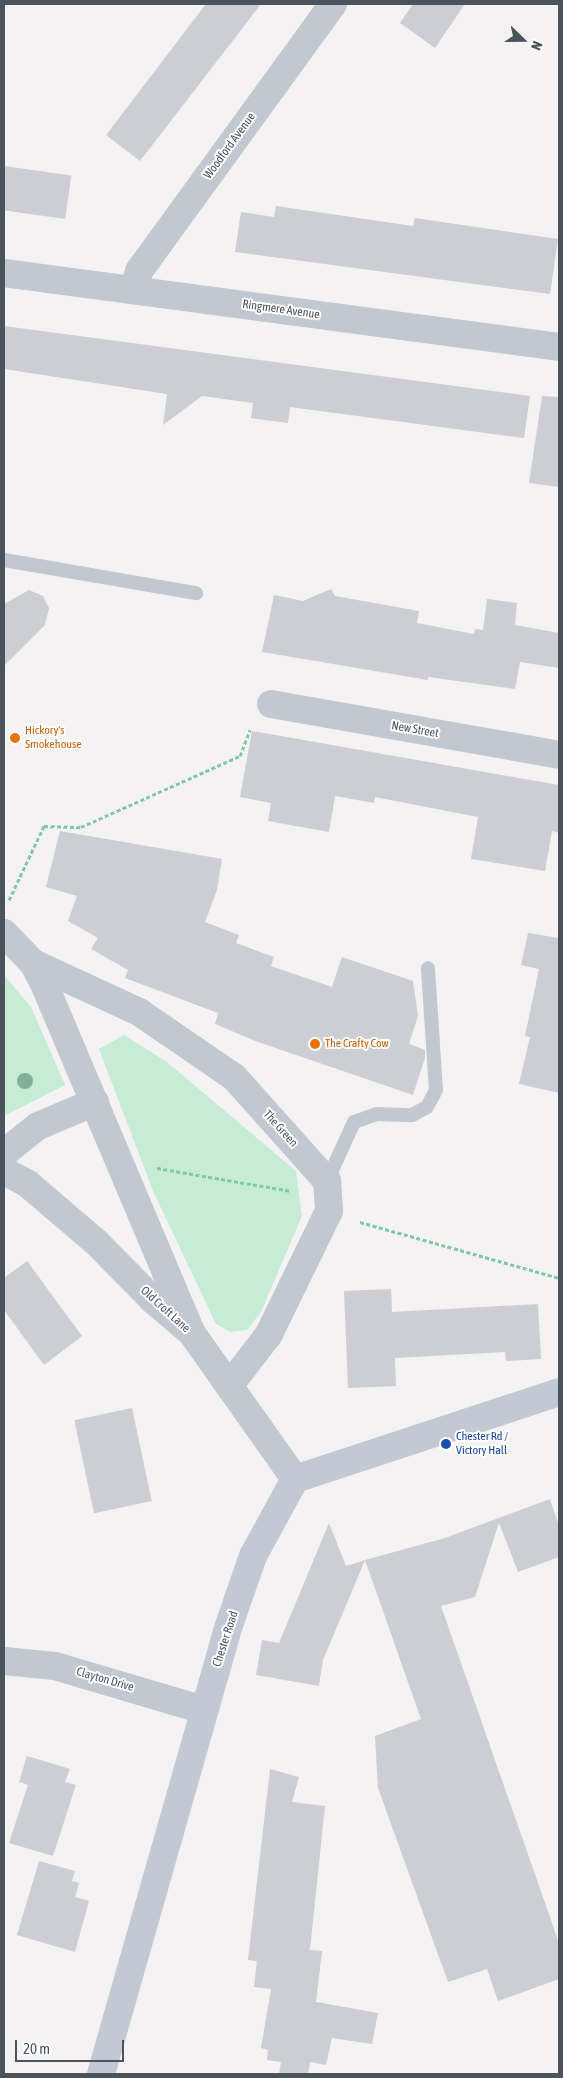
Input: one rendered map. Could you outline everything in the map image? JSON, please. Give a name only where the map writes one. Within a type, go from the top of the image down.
[{"type":"main road","points":[[295,1479],[559,1392]]},
{"type":"main road","name":"Chester Road","points":[[101,2074],[204,1710],[253,1556],[295,1479]]},
{"type":"street","name":"Woodford Avenue","points":[[133,290],[139,271],[333,4]]},
{"type":"street","name":"Ringmere Avenue","points":[[4,273],[559,347]]},
{"type":"street","name":"New Street","points":[[271,704],[559,755]]},
{"type":"street","name":"The Green","points":[[4,933],[33,963],[96,1102],[191,1332]]},
{"type":"street","name":"The Green","points":[[33,963],[139,1012],[234,1077],[328,1197]]},
{"type":"street","points":[[4,1153],[38,1126],[96,1102]]},
{"type":"street","name":"Old Croft Lane","points":[[4,1170],[28,1184],[191,1332],[295,1479]]},
{"type":"street","points":[[230,1385],[268,1334],[328,1197]]},
{"type":"street","name":"Clayton Drive","points":[[4,1661],[55,1666],[204,1710]]},
{"type":"lane","points":[[4,560],[196,593]]},
{"type":"lane","points":[[328,1197],[354,1122],[376,1114],[412,1115],[427,1107],[436,1090],[428,968]]},
{"type":"path","points":[[8,904],[44,826],[81,827],[240,756],[261,701],[271,704]]},
{"type":"path","points":[[120,1161],[328,1197],[420,1241],[559,1278]]},
{"type":"green space","points":[[4,975],[31,1007],[65,1085],[4,1116]]},
{"type":"green space","points":[[124,1035],[167,1062],[296,1171],[302,1216],[261,1312],[247,1330],[231,1332],[216,1324],[153,1191],[99,1049]]},
{"type":"building","points":[[206,4],[261,4],[140,161],[106,135]]},
{"type":"building","points":[[413,4],[465,4],[435,48],[400,23]]},
{"type":"building","points":[[4,166],[71,175],[65,219],[4,210]]},
{"type":"building","points":[[276,206],[413,226],[415,218],[558,239],[550,294],[235,252],[241,212],[274,217]]},
{"type":"building","points":[[4,326],[530,396],[524,438],[290,407],[288,423],[251,418],[253,403],[202,396],[163,425],[167,394],[4,369]]},
{"type":"building","points":[[542,396],[559,397],[559,487],[529,483]]},
{"type":"building","points":[[331,589],[335,596],[419,611],[417,623],[474,634],[475,629],[483,630],[487,599],[517,603],[515,625],[559,633],[559,668],[520,662],[515,689],[428,677],[428,680],[262,652],[274,595],[303,601]]},
{"type":"building","points":[[29,590],[43,596],[49,608],[45,625],[4,666],[4,604]]},
{"type":"building","points":[[252,731],[559,785],[559,833],[552,831],[545,871],[471,859],[478,817],[375,797],[374,803],[335,796],[329,832],[268,821],[271,803],[240,797]]},
{"type":"building","points":[[60,831],[222,859],[217,890],[205,922],[239,935],[236,943],[274,957],[271,966],[332,987],[342,957],[413,981],[418,1016],[409,1044],[425,1050],[425,1058],[413,1095],[258,1042],[215,1024],[218,1013],[125,978],[128,970],[91,949],[98,938],[68,921],[77,896],[46,887]]},
{"type":"building","points":[[528,933],[559,938],[559,1093],[519,1084],[530,1037],[525,1036],[539,969],[521,965]]},
{"type":"building","points":[[27,1261],[82,1336],[44,1365],[4,1310],[4,1278]]},
{"type":"building","points":[[391,1289],[392,1312],[538,1304],[541,1359],[506,1361],[505,1352],[395,1358],[396,1386],[348,1388],[344,1291]]},
{"type":"building","points":[[132,1408],[152,1501],[94,1513],[74,1420]]},
{"type":"building","points":[[550,1499],[559,1526],[559,1557],[518,1572],[499,1523],[475,1597],[441,1606],[559,1943],[559,1979],[498,2001],[487,1969],[448,1982],[378,1788],[375,1736],[421,1719],[365,1560],[445,1538]]},
{"type":"building","points":[[329,1523],[346,1566],[365,1560],[323,1660],[319,1686],[256,1675],[262,1640],[279,1643]]},
{"type":"building","points":[[27,1756],[70,1769],[65,1782],[76,1785],[53,1856],[9,1843],[28,1785],[19,1782]]},
{"type":"building","points":[[270,1769],[299,1777],[292,1802],[325,1806],[310,1950],[322,1951],[316,2002],[378,2013],[372,2044],[332,2038],[326,2065],[310,2062],[308,2074],[279,2074],[281,2062],[267,2060],[268,2050],[261,2048],[271,1989],[254,1987],[257,1961],[248,1960]]},
{"type":"building","points":[[39,1861],[75,1871],[72,1881],[79,1883],[75,1897],[89,1901],[75,1952],[17,1935]]},
{"type":"place","name":"Hickory's Smokehouse","points":[[15,738]]},
{"type":"place","name":"The Crafty Cow","points":[[315,1044]]},
{"type":"place","name":"Chester Rd / Victory Hall","points":[[446,1444]]}]
